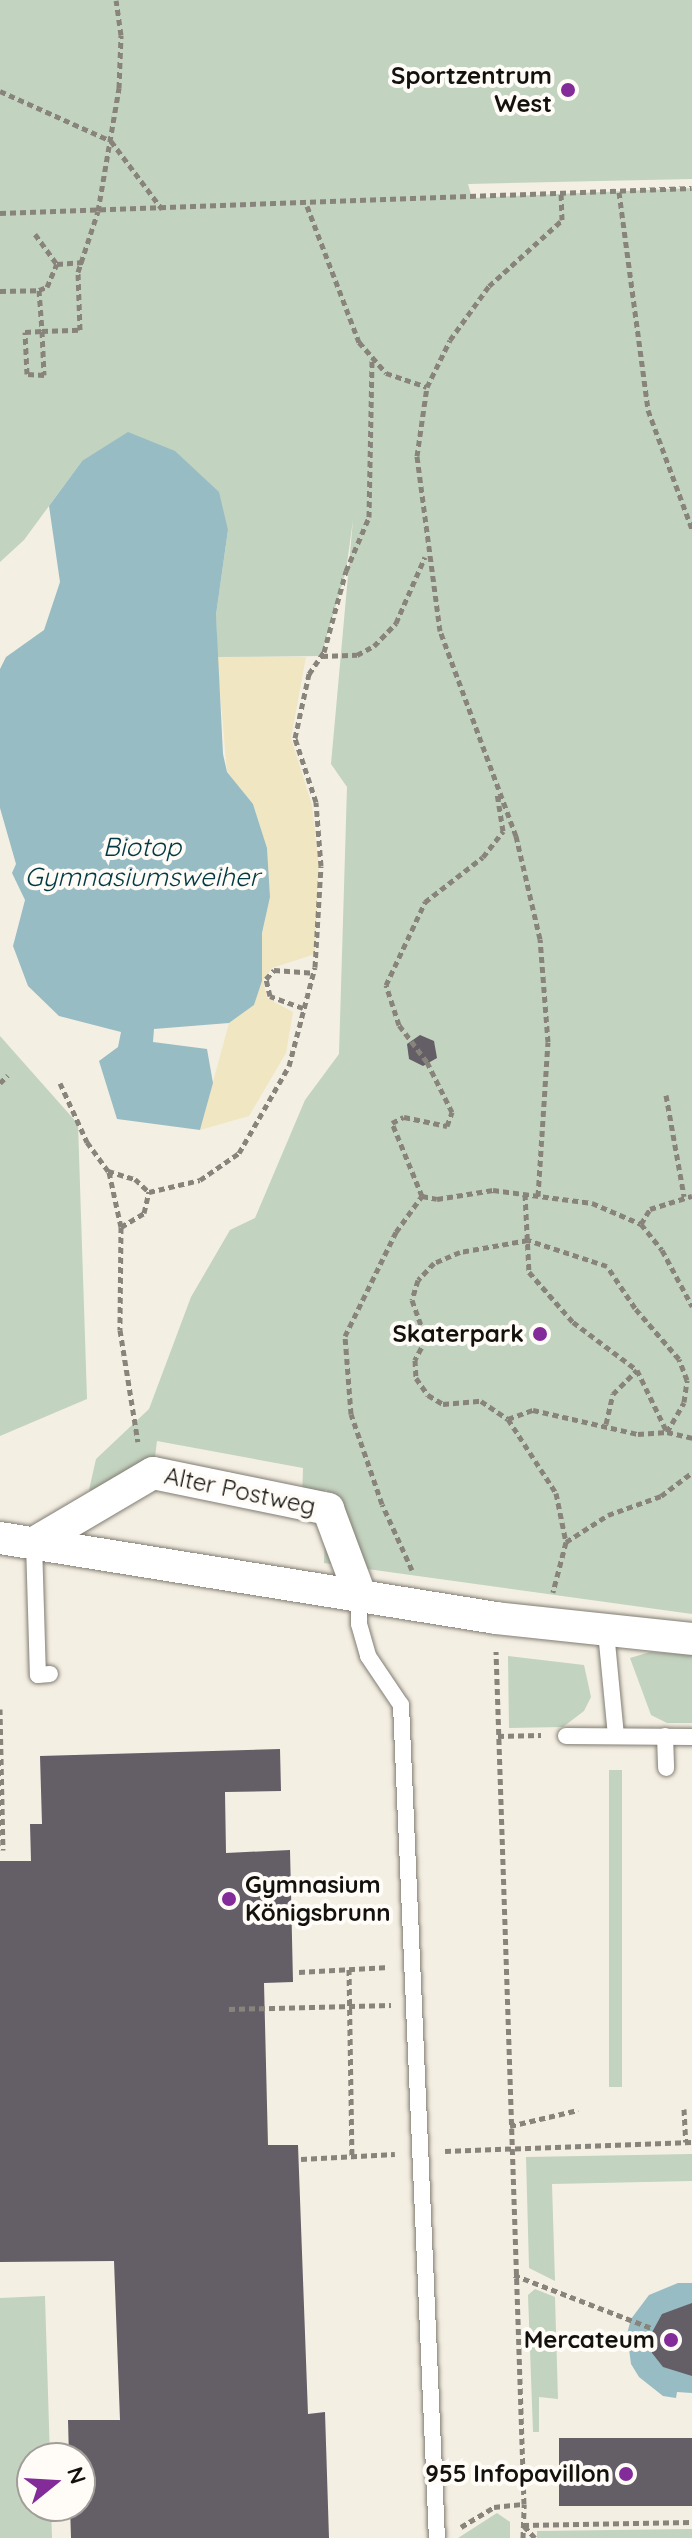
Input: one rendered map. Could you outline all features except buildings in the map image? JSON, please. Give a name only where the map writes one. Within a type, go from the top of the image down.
[{"type":"street","name":"Alter Postweg","points":[[34,1543],[153,1473],[328,1509],[359,1592]]},
{"type":"street","points":[[0,1538],[359,1592],[496,1618],[692,1639]]},
{"type":"lane","points":[[34,1543],[38,1675],[50,1674]]},
{"type":"lane","points":[[359,1592],[359,1624],[368,1656],[401,1705],[423,2152],[437,2538]]},
{"type":"lane","points":[[606,1632],[616,1736]]},
{"type":"lane","points":[[566,1736],[692,1737]]},
{"type":"lane","points":[[665,1736],[666,1768]]},
{"type":"path","points":[[39,290],[42,331],[44,375],[27,374],[25,332],[42,331],[80,330],[78,272],[85,262],[98,211],[111,141],[121,35],[116,0]]},
{"type":"path","points":[[0,91],[111,141],[163,209]]},
{"type":"path","points":[[0,213],[307,206],[692,188]]},
{"type":"path","points":[[619,192],[648,410],[692,529]]},
{"type":"path","points":[[538,1196],[548,1042],[542,953],[516,836],[440,631],[426,555],[417,456],[427,387],[450,340],[489,286],[562,220],[561,194]]},
{"type":"path","points":[[307,206],[359,342],[386,373],[427,387]]},
{"type":"path","points":[[35,234],[57,264]]},
{"type":"path","points":[[57,264],[85,262]]},
{"type":"path","points":[[0,291],[47,287],[57,264]]},
{"type":"path","points":[[149,1192],[200,1180],[239,1153],[289,1066],[313,973],[321,866],[316,802],[295,738],[309,674],[321,656],[346,571],[369,517],[372,357]]},
{"type":"path","points":[[321,656],[357,655],[374,646],[396,623],[426,555]]},
{"type":"path","points":[[422,1196],[392,1123],[404,1117],[447,1126],[452,1112],[427,1062],[399,1025],[386,985],[425,902],[483,857],[503,831],[494,780]]},
{"type":"path","points":[[303,1008],[270,996],[266,979],[274,970],[313,973]]},
{"type":"path","points":[[0,1083],[8,1075]]},
{"type":"path","points":[[60,1083],[87,1142],[108,1171],[121,1227],[120,1330],[139,1450]]},
{"type":"path","points":[[666,1095],[684,1196]]},
{"type":"path","points":[[108,1171],[135,1179],[149,1192]]},
{"type":"path","points":[[422,1196],[437,1199],[493,1190],[592,1203],[641,1224],[662,1250],[692,1306]]},
{"type":"path","points":[[121,1227],[144,1213],[149,1192]]},
{"type":"path","points":[[525,1194],[529,1272],[573,1322],[637,1370],[667,1432]]},
{"type":"path","points":[[416,1602],[417,1581],[382,1504],[351,1414],[345,1336],[388,1246],[422,1196]]},
{"type":"path","points":[[641,1224],[650,1209],[692,1196]]},
{"type":"path","points":[[547,1625],[566,1542],[556,1493],[508,1419],[481,1401],[443,1404],[428,1395],[416,1378],[415,1360],[426,1339],[412,1300],[418,1280],[434,1263],[460,1252],[528,1240],[607,1266],[679,1359],[687,1380],[684,1402],[667,1432]]},
{"type":"path","points":[[606,1424],[613,1394],[637,1370]]},
{"type":"path","points":[[508,1419],[533,1410],[606,1424],[638,1434],[667,1432],[692,1438]]},
{"type":"path","points":[[566,1542],[608,1515],[661,1496],[692,1473]]},
{"type":"path","points":[[496,1618],[523,2538]]},
{"type":"path","points":[[0,1709],[3,1850]]},
{"type":"path","points":[[498,1736],[523,1735]]},
{"type":"path","points":[[299,1972],[414,1966]]},
{"type":"path","points":[[349,1969],[352,2157]]},
{"type":"path","points":[[229,2009],[416,2005]]},
{"type":"path","points":[[301,2159],[689,2142],[684,2109]]},
{"type":"path","points":[[510,2126],[578,2110]]},
{"type":"path","points":[[514,2275],[651,2328]]},
{"type":"path","points":[[454,2530],[494,2507],[524,2504]]},
{"type":"path","points":[[523,2525],[692,2522]]},
{"type":"path","points":[[523,2525],[535,2538]]},
{"type":"green space","points":[[0,0],[692,0],[692,179],[468,184],[472,198],[692,188],[692,1614],[324,1563],[327,1490],[302,1498],[303,1468],[157,1441],[153,1473],[108,1500],[89,1490],[96,1459],[149,1409],[191,1297],[230,1230],[255,1218],[305,1100],[339,1054],[347,787],[331,764],[353,520],[346,571],[321,656],[217,657],[216,615],[228,530],[82,461],[24,540],[0,562]]},
{"type":"green space","points":[[0,1036],[78,1124],[87,1399],[0,1436]]},
{"type":"green space","points":[[650,1652],[692,1655],[692,1723],[667,1723],[651,1715],[630,1658]]},
{"type":"green space","points":[[508,1656],[584,1665],[591,1697],[584,1711],[563,1727],[509,1728]]},
{"type":"green space","points":[[609,1770],[622,1770],[622,2087],[609,2087]]},
{"type":"green space","points":[[692,2154],[692,2181],[552,2184],[555,2281],[529,2268],[526,2157]]},
{"type":"green space","points":[[535,2289],[555,2297],[558,2399],[539,2397],[539,2432],[533,2432],[528,2295]]},
{"type":"green space","points":[[45,2296],[50,2442],[16,2442],[16,2522],[52,2522],[52,2538],[0,2538],[0,2298]]},
{"type":"green space","points":[[497,2513],[510,2522],[510,2538],[458,2538]]},
{"type":"green space","points":[[692,2529],[692,2538],[537,2538],[537,2531]]},
{"type":"sand","points":[[217,657],[306,657],[291,738],[312,805],[319,865],[315,954],[272,968],[263,980],[267,998],[293,1012],[286,1053],[249,1116],[200,1130],[229,1023],[254,1005],[262,981],[262,933],[270,897],[267,848],[253,804],[227,772]]},
{"type":"water","name":"Biotop Gymnasiumsweiher","points":[[128,432],[175,451],[219,492],[228,530],[216,615],[223,754],[227,772],[253,804],[267,848],[270,897],[262,933],[262,981],[254,1005],[229,1023],[154,1029],[153,1042],[207,1049],[213,1083],[200,1130],[117,1119],[99,1061],[118,1047],[121,1032],[59,1016],[28,986],[13,946],[25,900],[12,873],[16,864],[0,808],[0,669],[6,657],[44,630],[60,582],[49,506],[82,461]]},
{"type":"water","points":[[678,2283],[692,2283],[692,2393],[677,2392],[676,2398],[663,2396],[639,2377],[631,2364],[627,2334],[631,2319],[649,2295]]},
{"type":"place","name":"Sportzentrum West","points":[[568,90]]},
{"type":"place","name":"Skaterpark","points":[[540,1334]]},
{"type":"place","name":"Gymnasium Königsbrunn","points":[[229,1899]]},
{"type":"place","name":"Mercateum","points":[[671,2340]]},
{"type":"place","name":"955 Infopavillon","points":[[626,2474]]}]
